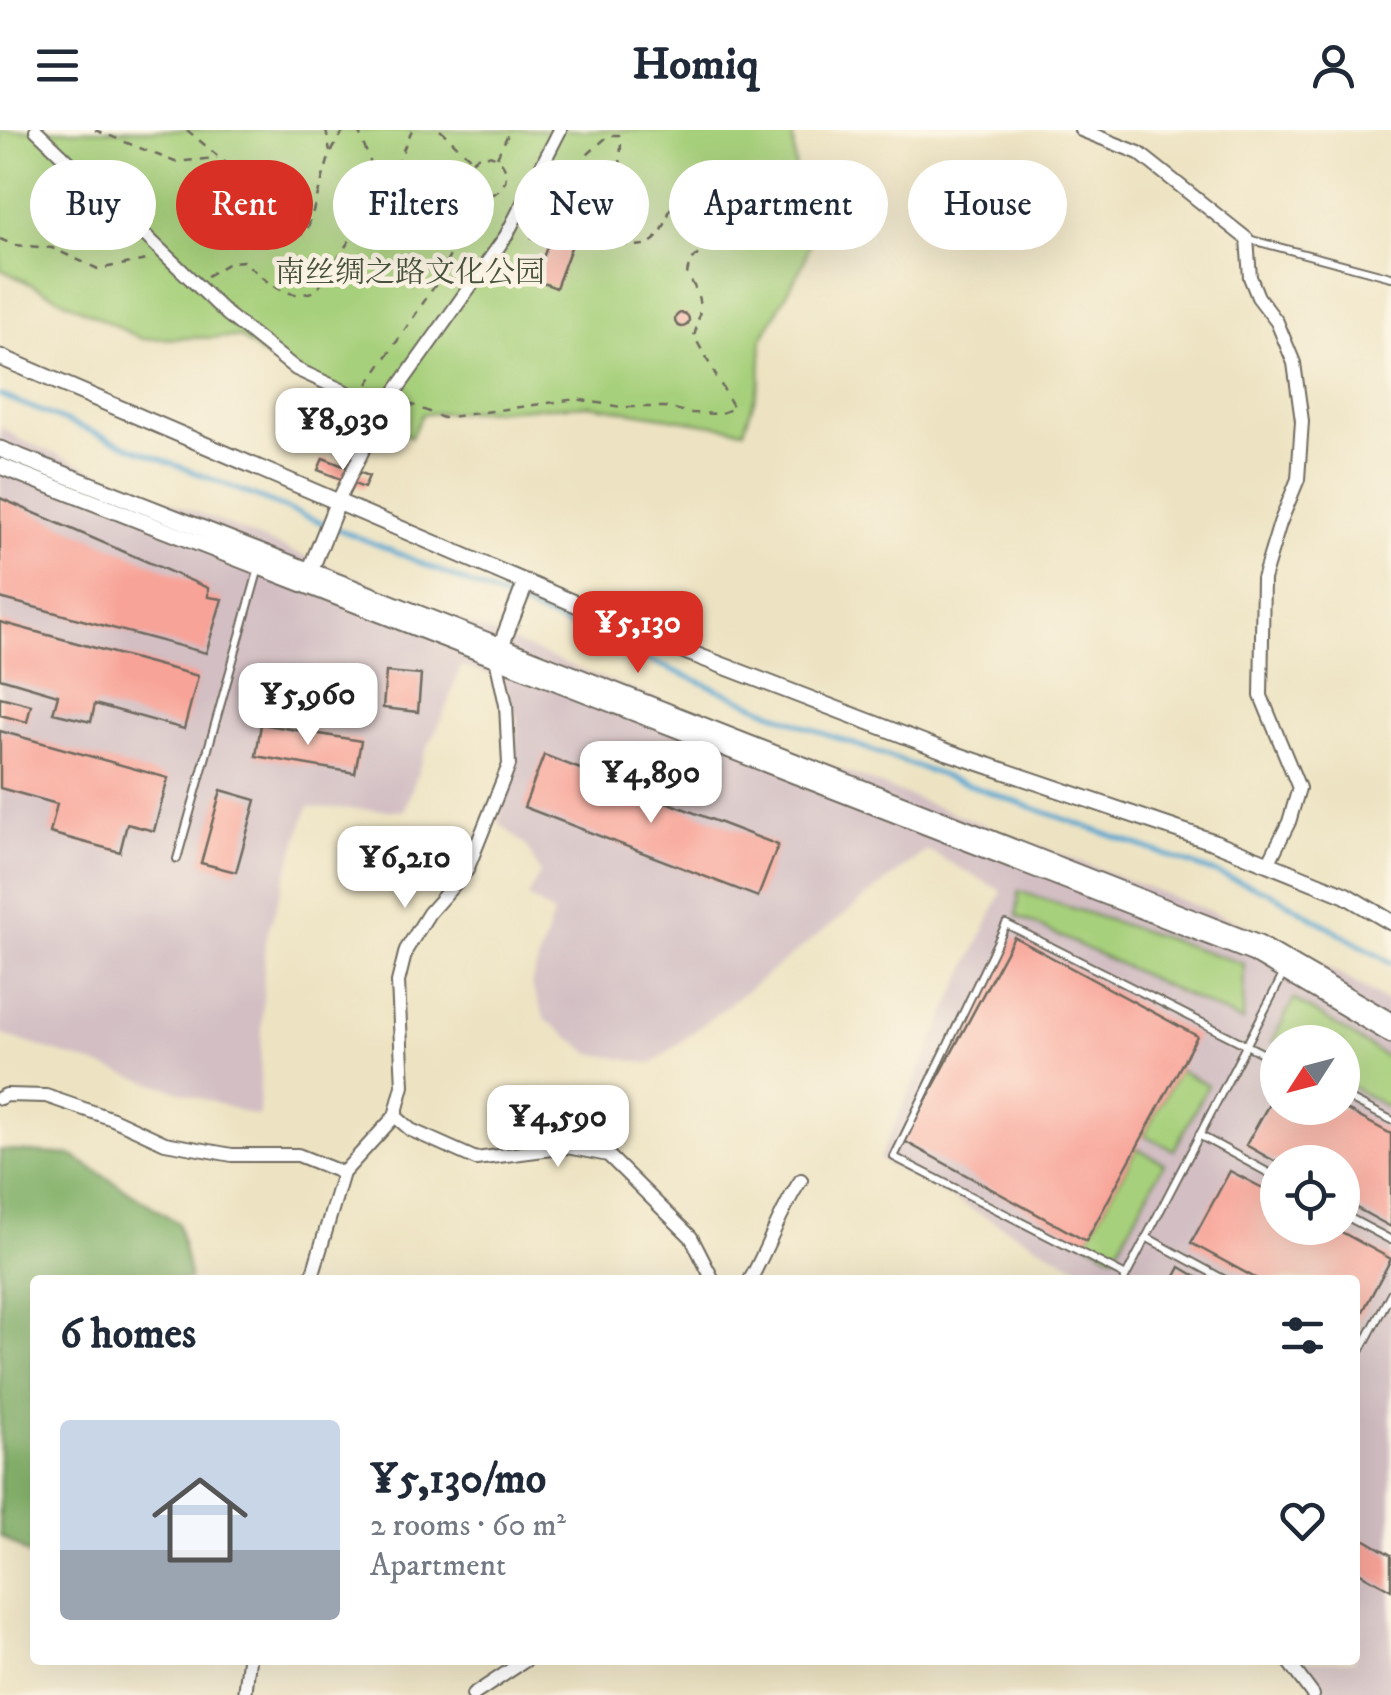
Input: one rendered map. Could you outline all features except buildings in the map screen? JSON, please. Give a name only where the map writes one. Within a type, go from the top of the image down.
[{"type":"street","points":[[36,130],[228,314],[296,368],[358,397],[386,403]]},
{"type":"street","points":[[310,571],[338,501],[386,403],[506,236],[560,130]]},
{"type":"street","points":[[1081,130],[1139,152],[1247,238],[1250,277],[1258,297],[1277,322],[1294,363],[1302,421],[1298,479],[1264,579],[1261,696],[1299,788],[1289,822],[1268,864]]},
{"type":"street","points":[[0,356],[690,653],[948,752],[1268,864],[1345,894],[1391,922]]},
{"type":"street","points":[[0,449],[1254,954],[1391,1035]]},
{"type":"street","points":[[0,466],[1259,944],[1391,1022]]},
{"type":"street","points":[[312,1275],[343,1173],[395,1116],[403,1086],[398,982],[406,950],[429,913],[467,870],[509,764],[498,652],[526,582]]},
{"type":"street","points":[[0,1098],[46,1096],[165,1143],[232,1155],[298,1155],[343,1173]]},
{"type":"street","points":[[395,1116],[411,1130],[476,1159],[567,1147],[608,1155],[691,1237],[710,1275]]},
{"type":"street","points":[[752,1275],[801,1180]]},
{"type":"street","points":[[245,1695],[248,1665]]},
{"type":"street","points":[[472,1695],[518,1665]]},
{"type":"street","points":[[1291,1665],[1313,1695]]},
{"type":"lane","points":[[1247,238],[1391,277]]},
{"type":"lane","points":[[176,858],[260,567]]},
{"type":"lane","points":[[1119,1275],[894,1157],[1006,924],[1260,1052]]},
{"type":"lane","points":[[1127,1275],[1284,972]]},
{"type":"lane","points":[[1360,1104],[1391,1120]]},
{"type":"lane","points":[[1199,1135],[1260,1168]]},
{"type":"lane","points":[[1360,1224],[1391,1240]]},
{"type":"lane","points":[[1146,1238],[1216,1275]]},
{"type":"lane","points":[[1360,1347],[1391,1293]]},
{"type":"path","points":[[95,130],[175,162],[218,158]]},
{"type":"path","points":[[187,130],[271,201],[284,233],[294,240],[308,231],[330,154],[344,130]]},
{"type":"path","points":[[326,130],[330,154]]},
{"type":"path","points":[[358,130],[369,160]]},
{"type":"path","points":[[397,160],[412,130]]},
{"type":"path","points":[[440,130],[473,160],[496,158],[506,172],[504,185],[494,193]]},
{"type":"path","points":[[496,158],[510,130]]},
{"type":"path","points":[[582,160],[610,135],[619,135],[621,160]]},
{"type":"path","points":[[386,403],[443,418],[576,399],[664,407],[692,414],[719,414],[734,408],[694,336],[702,314],[700,294],[687,274],[688,265],[727,216],[723,182],[715,164],[703,164],[685,175],[676,188],[663,232],[649,245]]},
{"type":"path","points":[[0,239],[14,245],[52,248],[98,269],[147,260],[162,252]]},
{"type":"path","points":[[196,283],[231,262],[243,261],[290,296],[304,296],[317,290],[343,250]]},
{"type":"path","points":[[358,397],[436,284],[453,250]]},
{"type":"path","points":[[689,323],[696,328]]},
{"type":"shaded area","points":[[0,426],[23,441],[588,673],[1269,934],[1391,1004],[1391,1695],[1323,1695],[1302,1665],[1360,1665],[1360,1275],[1093,1275],[879,1159],[1002,891],[927,850],[652,1064],[590,1053],[545,1019],[531,984],[553,914],[528,897],[540,873],[527,847],[498,822],[512,773],[518,720],[500,678],[461,666],[404,811],[308,807],[265,941],[259,1117],[0,1034]]},
{"type":"green space","name":"南丝绸之路文化公园","points":[[0,130],[792,130],[795,160],[669,160],[669,250],[807,250],[762,339],[760,382],[744,430],[589,405],[422,414],[411,437],[261,354],[240,337],[142,339],[0,269]]},
{"type":"green space","points":[[1019,891],[1244,964],[1243,1022],[1017,916]]},
{"type":"green space","points":[[1294,999],[1335,1025],[1281,1025]]},
{"type":"green space","points":[[1360,1041],[1391,1060],[1391,1109],[1360,1092]]},
{"type":"green space","points":[[1179,1070],[1208,1085],[1174,1150],[1144,1135]]},
{"type":"green space","points":[[1137,1148],[1164,1163],[1114,1256],[1086,1241]]},
{"type":"green space","points":[[0,1150],[71,1155],[178,1223],[189,1275],[30,1275],[30,1556],[0,1535]]},
{"type":"waterway","points":[[0,395],[388,549],[806,727],[1269,892],[1391,963]]}]
